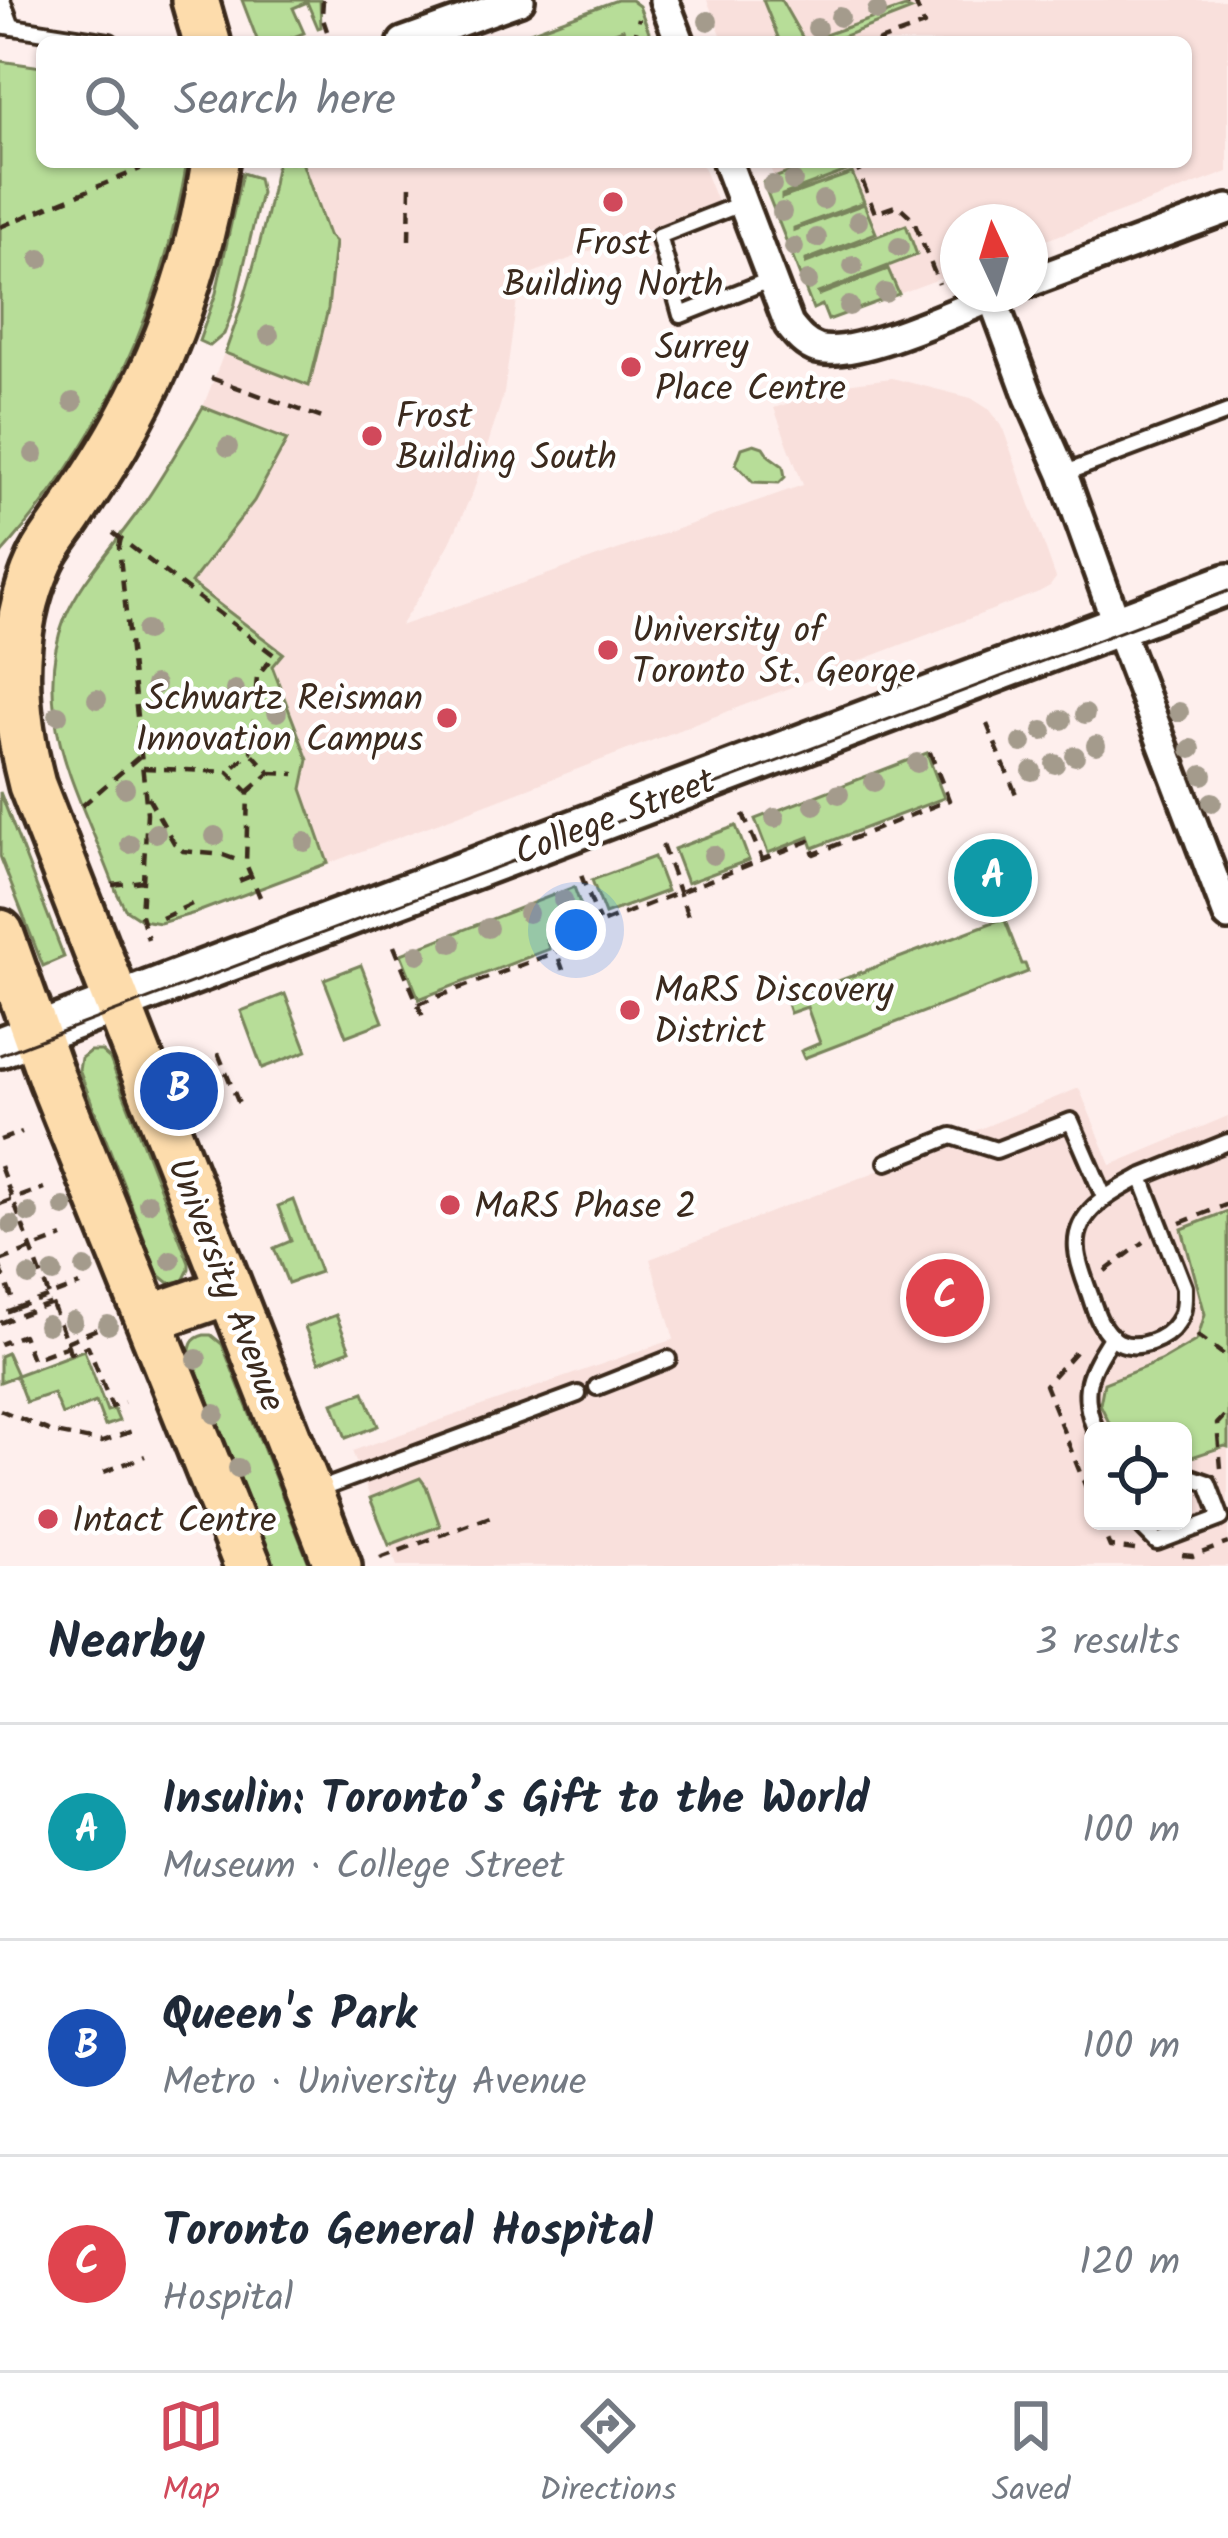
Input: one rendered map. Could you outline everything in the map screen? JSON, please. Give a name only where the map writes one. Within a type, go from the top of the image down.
[{"type":"main road","points":[[195,0],[205,36]]},
{"type":"main road","points":[[32,785],[19,728],[16,660],[22,616],[41,557],[126,424],[164,348],[199,243],[214,168]]},
{"type":"main road","points":[[0,583],[41,557]]},
{"type":"main road","name":"College Street","points":[[18,1041],[1228,584]]},
{"type":"main road","points":[[0,713],[32,785]]},
{"type":"main road","name":"University Avenue","points":[[32,785],[310,1492],[359,1562]]},
{"type":"main road","points":[[0,934],[18,1041],[151,1318],[248,1566]]},
{"type":"main road","points":[[151,1318],[229,1292]]},
{"type":"street","points":[[420,36],[520,0]]},
{"type":"street","points":[[653,2],[676,36]]},
{"type":"street","points":[[729,168],[789,325],[808,345],[830,350],[858,347],[953,312]]},
{"type":"street","points":[[1048,275],[1228,209]]},
{"type":"street","points":[[1001,312],[1029,397],[1063,474],[1228,916]]},
{"type":"lane","points":[[2,0],[6,26],[71,36]]},
{"type":"lane","points":[[743,203],[659,236],[681,315],[772,279]]},
{"type":"lane","points":[[1063,474],[1228,412]]},
{"type":"lane","points":[[887,1162],[952,1136],[996,1150],[1071,1121],[1103,1197]]},
{"type":"lane","points":[[1141,1178],[1184,1287],[1184,1306],[1177,1323],[1163,1336],[1138,1346],[1119,1342],[1096,1313],[1076,1249],[1084,1219],[1103,1197],[1141,1178],[1228,1142]]},
{"type":"lane","points":[[1092,1422],[1088,1376],[1112,1336]]},
{"type":"lane","points":[[597,1387],[668,1359]]},
{"type":"lane","points":[[310,1492],[578,1394]]},
{"type":"lane","points":[[1192,1478],[1208,1484],[1221,1518],[1192,1529]]},
{"type":"lane","points":[[1145,1530],[1157,1542],[1189,1530]]},
{"type":"path","points":[[323,0],[327,31]]},
{"type":"path","points":[[899,0],[917,8]]},
{"type":"path","points":[[894,36],[924,25],[914,0]]},
{"type":"path","points":[[637,36],[653,2]]},
{"type":"path","points":[[0,227],[142,168]]},
{"type":"path","points":[[857,168],[875,213],[898,205],[913,219],[939,284]]},
{"type":"path","points":[[409,240],[410,184]]},
{"type":"path","points":[[211,378],[325,419]]},
{"type":"path","points":[[113,533],[274,655],[256,676],[251,752],[228,772]]},
{"type":"path","points":[[121,538],[147,813],[141,915],[148,939]]},
{"type":"path","points":[[987,724],[1018,800]]},
{"type":"path","points":[[562,970],[553,942],[809,842],[814,854],[949,800],[927,745]]},
{"type":"path","points":[[251,752],[270,773]]},
{"type":"path","points":[[80,807],[142,755]]},
{"type":"path","points":[[143,768],[228,772],[248,792],[246,858],[260,897]]},
{"type":"path","points":[[248,792],[270,773],[295,774]]},
{"type":"path","points":[[145,792],[183,851],[246,858]]},
{"type":"path","points":[[742,814],[762,859]]},
{"type":"path","points":[[662,845],[689,919]]},
{"type":"path","points":[[581,875],[599,922]]},
{"type":"path","points":[[238,881],[251,876]]},
{"type":"path","points":[[111,885],[142,881]]},
{"type":"path","points":[[161,918],[191,904]]},
{"type":"path","points":[[394,946],[423,1017]]},
{"type":"path","points":[[418,1004],[556,952]]},
{"type":"path","points":[[218,1053],[239,1104]]},
{"type":"path","points":[[0,1140],[22,1132]]},
{"type":"path","points":[[0,1166],[70,1353],[88,1346],[112,1407],[124,1402]]},
{"type":"path","points":[[0,1204],[44,1188]]},
{"type":"path","points":[[16,1308],[0,1264],[62,1237]]},
{"type":"path","points":[[0,1323],[80,1285]]},
{"type":"path","points":[[0,1314],[50,1300]]},
{"type":"path","points":[[0,1344],[23,1335],[32,1359],[97,1329]]},
{"type":"path","points":[[1192,1332],[1228,1358]]},
{"type":"path","points":[[1078,1348],[1045,1385],[1084,1482]]},
{"type":"path","points":[[0,1410],[55,1433],[101,1442],[135,1430]]},
{"type":"path","points":[[1222,1471],[1217,1424],[1228,1412]]},
{"type":"path","points":[[104,1472],[145,1456]]},
{"type":"path","points":[[359,1562],[490,1517]]},
{"type":"shaded area","points":[[707,0],[1228,0],[1228,172],[1048,239],[1048,204],[940,204],[940,279],[828,320],[770,168],[1192,168],[1192,36],[722,36]]},
{"type":"shaded area","name":"University of Toronto St. George","points":[[276,168],[703,168],[717,202],[520,278],[504,393],[474,489],[450,543],[400,626],[803,485],[774,408],[845,384],[892,378],[971,398],[990,410],[1002,426],[1056,578],[1039,592],[445,820],[195,913],[160,923],[142,920],[125,909],[116,891],[66,762],[55,717],[55,648],[70,603],[139,510],[203,407],[245,299]]},
{"type":"shaded area","points":[[1079,1088],[1111,1165],[1228,1116],[1228,1566],[397,1566],[352,1451],[674,1339],[650,1259]]},
{"type":"green space","points":[[242,0],[320,0],[321,27],[307,2],[293,8],[304,33],[256,36]]},
{"type":"green space","points":[[617,0],[631,0],[639,6],[651,36],[626,36],[623,29],[604,36],[519,36]]},
{"type":"green space","points":[[763,0],[781,0],[802,36],[778,36]]},
{"type":"green space","points":[[905,7],[912,10],[845,36],[822,36]]},
{"type":"green space","points":[[0,61],[36,66],[36,168],[186,168],[162,270],[122,372],[68,467],[0,555]]},
{"type":"green space","points":[[276,168],[304,168],[328,235],[335,242],[328,309],[309,386],[225,353]]},
{"type":"green space","points":[[801,168],[852,168],[782,195],[852,173],[864,202],[794,230],[864,204],[876,233],[806,263],[906,225],[917,255],[818,293],[888,269],[899,294],[828,320],[822,305],[813,309],[763,182]]},
{"type":"green space","points":[[242,173],[258,178],[261,193],[234,307],[224,334],[210,346],[199,341],[216,293]]},
{"type":"green space","points":[[203,407],[287,440],[254,501],[191,583],[283,653],[272,666],[308,760],[302,789],[328,863],[160,923],[142,920],[125,909],[81,804],[55,716],[55,652],[72,603],[148,497]]},
{"type":"green space","points":[[754,444],[783,466],[785,477],[779,483],[753,482],[736,464],[742,448]]},
{"type":"green space","points":[[927,753],[944,798],[813,848],[809,837],[768,853],[755,819]]},
{"type":"green space","points":[[0,792],[64,957],[43,966],[0,856]]},
{"type":"green space","points":[[736,826],[749,860],[687,883],[674,849]]},
{"type":"green space","points":[[654,857],[667,891],[605,914],[592,880]]},
{"type":"green space","points":[[574,887],[587,923],[546,939],[549,949],[419,999],[401,954]]},
{"type":"green space","points":[[1004,918],[1028,972],[804,1058],[801,1051],[820,1043],[807,1007],[790,1013],[786,1001]]},
{"type":"green space","points":[[361,965],[383,1022],[346,1036],[324,979]]},
{"type":"green space","points":[[285,994],[307,1051],[262,1068],[241,1011]]},
{"type":"green space","points":[[90,1051],[101,1051],[110,1059],[189,1263],[183,1281],[169,1283],[158,1274],[79,1070],[81,1058]]},
{"type":"green space","points":[[293,1200],[320,1272],[288,1283],[274,1248],[291,1241],[278,1206]]},
{"type":"green space","points":[[1228,1211],[1228,1447],[1192,1457],[1192,1422],[1109,1422],[1100,1404],[1104,1383],[1161,1361],[1197,1340],[1205,1314],[1182,1229]]},
{"type":"green space","points":[[336,1315],[350,1350],[319,1362],[305,1327]]},
{"type":"green space","points":[[204,1335],[222,1344],[310,1566],[269,1566],[190,1359],[192,1344]]},
{"type":"green space","points":[[84,1350],[107,1411],[114,1409],[119,1421],[105,1426],[96,1402],[62,1415],[53,1393],[26,1402],[16,1376],[0,1382],[0,1356],[7,1353],[17,1375]]},
{"type":"green space","points":[[364,1392],[378,1426],[346,1438],[333,1403]]},
{"type":"green space","points":[[420,1478],[440,1526],[389,1545],[370,1498]]},
{"type":"tram line","points":[[0,1055],[1228,591]]},
{"type":"place","name":"Frost Building North","points":[[613,202]]},
{"type":"place","name":"Surrey Place Centre","points":[[631,367]]},
{"type":"place","name":"Frost Building South","points":[[372,436]]},
{"type":"place","name":"University of Toronto St. George","points":[[608,650]]},
{"type":"place","name":"Schwartz Reisman Innovation Campus","points":[[447,718]]},
{"type":"place","name":"Insulin: Toronto’s Gift to the World","points":[[993,878]]},
{"type":"place","name":"MaRS Discovery District","points":[[630,1010]]},
{"type":"place","name":"Queen's Park","points":[[179,1091]]},
{"type":"place","name":"MaRS Phase 2","points":[[450,1205]]},
{"type":"place","name":"Toronto General Hospital","points":[[945,1298]]},
{"type":"place","name":"Intact Centre","points":[[48,1519]]}]
